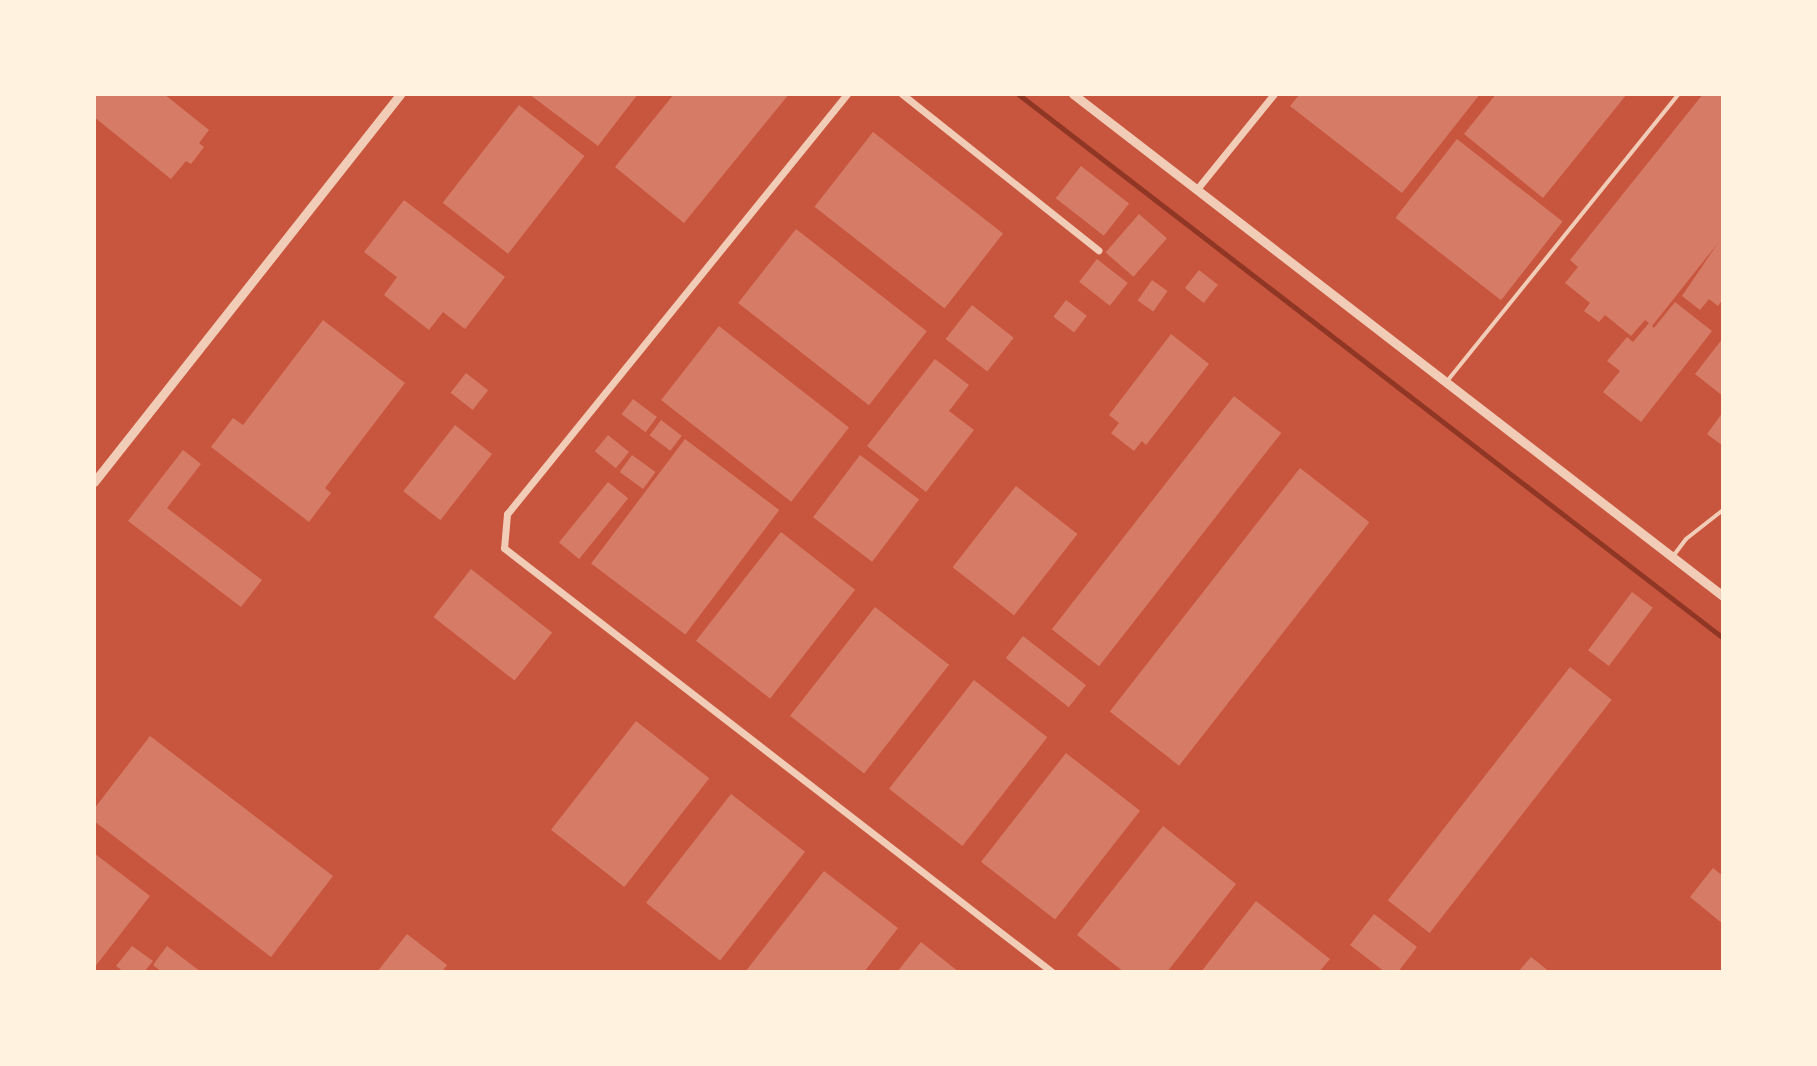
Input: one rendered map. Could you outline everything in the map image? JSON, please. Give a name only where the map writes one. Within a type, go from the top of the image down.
[{"type":"street","points":[[94,482],[400,94]]},
{"type":"street","points":[[847,94],[507,514],[504,548],[1052,972]]},
{"type":"street","points":[[902,94],[1098,250]]},
{"type":"street","points":[[1073,94],[1723,596]]},
{"type":"street","points":[[1197,189],[1274,94]]},
{"type":"lane","points":[[1446,382],[1679,94]]},
{"type":"lane","points":[[1673,557],[1686,539],[1723,510]]},
{"type":"building","points":[[94,94],[164,94],[209,130],[199,143],[204,147],[191,164],[186,161],[171,179],[94,117]]},
{"type":"building","points":[[529,94],[638,94],[598,146]]},
{"type":"building","points":[[674,94],[789,94],[684,223],[615,167]]},
{"type":"building","points":[[1300,94],[1480,94],[1402,193],[1290,106]]},
{"type":"building","points":[[1496,94],[1627,94],[1543,198],[1464,134]]},
{"type":"building","points":[[1703,94],[1723,94],[1723,299],[1718,306],[1709,299],[1700,310],[1682,296],[1718,243],[1652,326],[1654,328],[1675,302],[1712,331],[1641,422],[1603,392],[1620,371],[1607,361],[1627,337],[1633,342],[1649,323],[1645,320],[1631,336],[1605,315],[1599,322],[1584,311],[1590,303],[1565,283],[1578,267],[1570,260]]},
{"type":"building","points":[[519,105],[584,156],[508,254],[443,203]]},
{"type":"building","points":[[873,132],[1003,234],[945,308],[815,207]]},
{"type":"building","points":[[1457,139],[1563,221],[1501,300],[1395,218]]},
{"type":"building","points":[[1081,166],[1129,204],[1104,236],[1056,198]]},
{"type":"building","points":[[404,200],[505,277],[465,329],[443,312],[429,330],[384,295],[397,277],[364,252]]},
{"type":"building","points":[[1139,214],[1167,238],[1133,277],[1106,252]]},
{"type":"building","points":[[796,229],[927,331],[869,405],[738,303]]},
{"type":"building","points":[[1097,259],[1128,283],[1110,306],[1079,282]]},
{"type":"building","points":[[1199,270],[1218,285],[1204,303],[1185,288]]},
{"type":"building","points":[[1152,280],[1168,291],[1153,311],[1138,300]]},
{"type":"building","points":[[1066,300],[1087,316],[1074,332],[1053,317]]},
{"type":"building","points":[[972,305],[1014,338],[987,372],[946,339]]},
{"type":"building","points":[[323,320],[405,383],[325,488],[331,493],[309,522],[211,447],[233,418],[243,425]]},
{"type":"building","points":[[719,326],[849,428],[791,502],[661,400]]},
{"type":"building","points":[[1171,334],[1209,364],[1146,445],[1142,441],[1134,451],[1111,433],[1119,423],[1109,415]]},
{"type":"building","points":[[1723,338],[1723,396],[1695,374]]},
{"type":"building","points":[[935,359],[969,385],[949,411],[974,430],[926,492],[867,446]]},
{"type":"building","points":[[466,373],[488,390],[473,410],[451,393]]},
{"type":"building","points":[[1234,396],[1281,433],[1099,666],[1052,629]]},
{"type":"building","points":[[633,399],[657,417],[646,432],[622,414]]},
{"type":"building","points":[[1723,412],[1723,446],[1707,434]]},
{"type":"building","points":[[661,420],[682,436],[670,451],[650,435]]},
{"type":"building","points":[[455,425],[492,454],[440,520],[403,491]]},
{"type":"building","points":[[608,435],[629,452],[616,468],[595,451]]},
{"type":"building","points":[[685,439],[779,510],[685,635],[591,564]]},
{"type":"building","points":[[183,450],[201,464],[167,508],[262,580],[241,607],[128,521]]},
{"type":"building","points":[[632,455],[655,472],[643,489],[620,472]]},
{"type":"building","points":[[860,455],[919,500],[872,562],[813,517]]},
{"type":"building","points":[[1300,468],[1369,522],[1179,766],[1110,711]]},
{"type":"building","points":[[608,482],[628,498],[579,559],[559,543]]},
{"type":"building","points":[[1016,486],[1077,534],[1014,615],[953,567]]},
{"type":"building","points":[[781,532],[855,590],[770,699],[696,641]]},
{"type":"building","points":[[471,569],[552,632],[515,680],[433,617]]},
{"type":"building","points":[[1632,592],[1653,608],[1609,666],[1588,650]]},
{"type":"building","points":[[875,607],[949,665],[864,774],[790,716]]},
{"type":"building","points":[[1023,636],[1086,685],[1069,707],[1006,658]]},
{"type":"building","points":[[1570,667],[1612,700],[1430,933],[1388,900]]},
{"type":"building","points":[[974,680],[1047,737],[962,846],[889,789]]},
{"type":"building","points":[[636,721],[709,778],[624,887],[551,830]]},
{"type":"building","points":[[150,736],[333,876],[271,957],[94,821],[94,809]]},
{"type":"building","points":[[1066,753],[1140,811],[1055,920],[981,862]]},
{"type":"building","points":[[731,794],[805,852],[720,961],[646,903]]},
{"type":"building","points":[[1163,826],[1236,884],[1167,972],[1124,972],[1077,935]]},
{"type":"building","points":[[94,853],[150,896],[94,968]]},
{"type":"building","points":[[1713,868],[1723,876],[1723,924],[1690,897]]},
{"type":"building","points":[[824,871],[898,928],[864,972],[745,972]]},
{"type":"building","points":[[1256,901],[1330,959],[1319,972],[1201,972]]},
{"type":"building","points":[[1374,914],[1417,947],[1398,972],[1385,972],[1350,945]]},
{"type":"building","points":[[407,934],[447,965],[442,972],[377,972]]},
{"type":"building","points":[[921,942],[959,972],[897,972]]},
{"type":"building","points":[[132,946],[153,961],[144,972],[124,972],[116,966]]},
{"type":"building","points":[[167,946],[201,972],[162,972],[153,965]]},
{"type":"building","points":[[1531,957],[1550,972],[1518,972]]},
{"type":"waterway","points":[[1018,94],[1723,638]]}]
